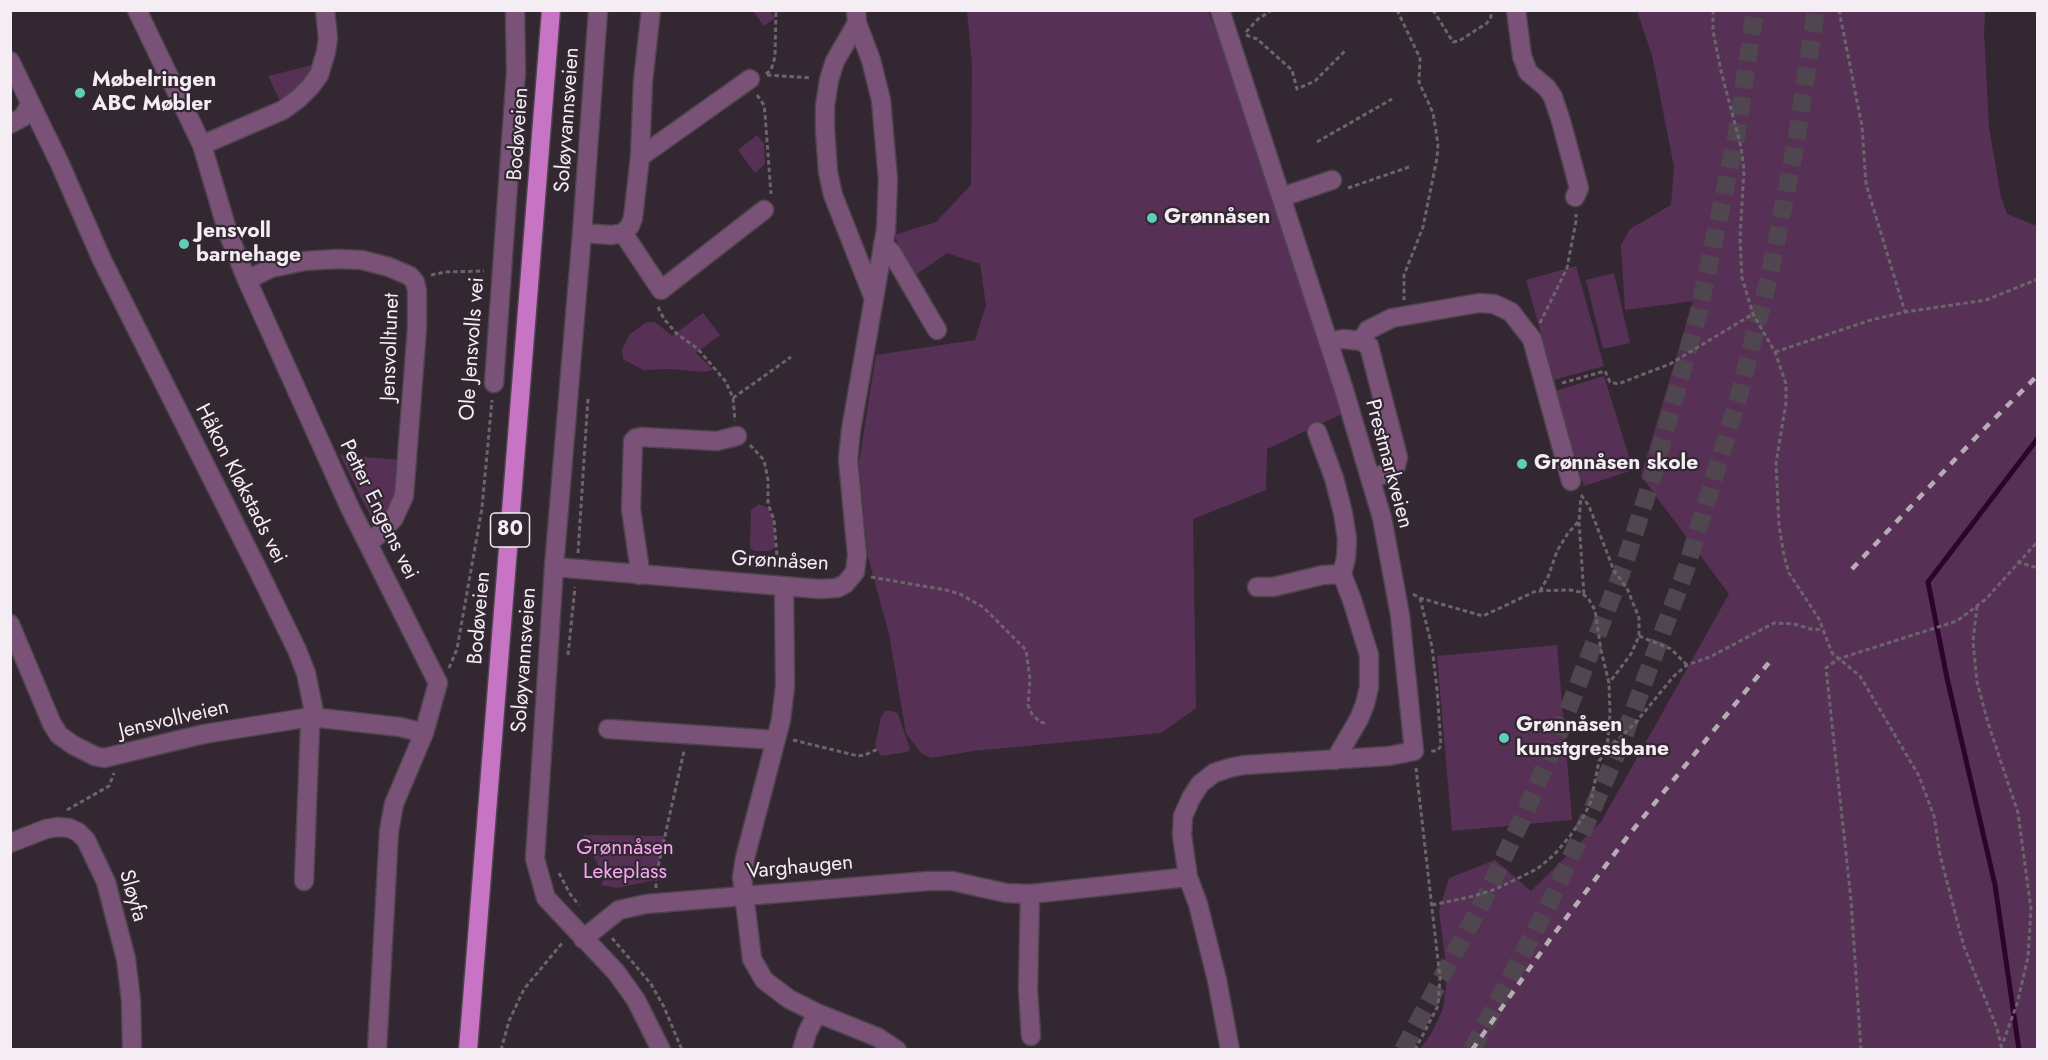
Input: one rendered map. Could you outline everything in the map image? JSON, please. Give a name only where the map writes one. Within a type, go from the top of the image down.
[{"type":"main road","name":"Bodøveien","points":[[468,1050],[551,10]]},
{"type":"street","name":"Petter Engens vei","points":[[137,10],[202,145],[228,233],[247,280],[350,508],[438,683]]},
{"type":"street","points":[[202,145],[283,110],[311,86],[319,75],[326,52],[328,38],[325,10]]},
{"type":"street","name":"Ole Jensvolls vei","points":[[494,383],[516,72],[515,10]]},
{"type":"street","name":"Soløyvannsveien","points":[[598,10],[554,567],[535,859],[546,898],[616,972],[636,1000],[661,1050]]},
{"type":"street","points":[[582,233],[612,235],[623,233],[630,226],[633,218],[640,157],[643,81],[651,10]]},
{"type":"street","name":"Prestmarkveien","points":[[1220,10],[1329,342],[1382,518],[1400,615],[1414,751]]},
{"type":"street","points":[[1516,10],[1522,56],[1528,72],[1547,88],[1561,121],[1579,188],[1575,197]]},
{"type":"street","name":"Grønnåsen","points":[[554,567],[784,587],[837,588],[845,584],[855,572],[857,555],[849,449],[883,244],[888,180],[881,100],[871,60],[856,16]]},
{"type":"street","name":"Grønnåsen","points":[[856,16],[835,61],[829,80],[825,106],[825,130],[828,172],[833,195],[874,300]]},
{"type":"street","name":"Håkon Kløkstads vei","points":[[10,61],[102,260],[297,650],[312,699],[304,881]]},
{"type":"street","points":[[640,157],[758,77]]},
{"type":"street","points":[[10,124],[23,117],[30,104]]},
{"type":"street","points":[[1282,197],[1338,185]]},
{"type":"street","points":[[623,233],[661,290],[764,210]]},
{"type":"street","points":[[883,244],[892,253],[937,330]]},
{"type":"street","name":"Jensvolltunet","points":[[247,280],[271,268],[305,261],[337,259],[362,260],[389,267],[410,276],[415,282],[417,328],[404,496],[394,518],[369,543]]},
{"type":"street","points":[[1361,341],[1368,330],[1392,318],[1479,303],[1494,304],[1511,312],[1532,339],[1576,488]]},
{"type":"street","points":[[1329,342],[1343,339],[1361,341],[1369,346],[1398,457],[1396,466],[1390,473],[1370,478]]},
{"type":"street","points":[[1317,432],[1344,513],[1347,539],[1342,574],[1370,655],[1369,687],[1359,719],[1335,760]]},
{"type":"street","points":[[639,575],[630,509],[633,441],[641,437],[717,441],[737,436]]},
{"type":"street","points":[[1257,587],[1273,587],[1323,575],[1342,574]]},
{"type":"street","points":[[784,587],[785,686],[781,720],[742,877],[750,947],[757,970],[774,990],[817,1013],[877,1037],[897,1050]]},
{"type":"street","name":"Jensvollveien","points":[[10,624],[52,724],[59,735],[95,756],[104,758],[204,734],[311,717],[400,727],[424,733]]},
{"type":"street","points":[[377,1050],[389,831],[394,804],[424,733],[438,683]]},
{"type":"street","points":[[608,729],[776,740]]},
{"type":"street","points":[[1230,1050],[1217,980],[1198,904],[1188,877],[1182,835],[1183,816],[1191,798],[1200,784],[1214,773],[1244,765],[1389,756],[1414,751]]},
{"type":"street","points":[[10,843],[46,829],[58,827]]},
{"type":"street","name":"Sløyfa","points":[[58,827],[78,832],[86,840],[106,882],[126,959],[131,1001],[132,1050]]},
{"type":"street","name":"Varghaugen","points":[[583,939],[619,910],[657,903],[940,880],[1006,893],[1030,894],[1188,877]]},
{"type":"street","points":[[1030,894],[1028,989],[1031,1036]]},
{"type":"street","points":[[802,1050],[817,1013]]},
{"type":"path","points":[[758,77],[771,70],[775,57],[776,10]]},
{"type":"path","points":[[1272,10],[1258,19],[1244,34],[1257,39],[1292,70],[1297,89],[1315,81],[1346,50]]},
{"type":"path","points":[[1397,10],[1420,58],[1419,82],[1433,113],[1438,144],[1424,227],[1404,275],[1406,285],[1402,317]]},
{"type":"path","points":[[1433,10],[1454,42],[1487,23],[1491,17],[1491,10]]},
{"type":"path","points":[[1713,10],[1713,32],[1744,170],[1740,260],[1742,278],[1753,314],[1775,352],[1786,384],[1786,403],[1776,463],[1779,525],[1784,556],[1790,573],[1820,619],[1832,653],[1860,676],[1919,776],[1934,816],[1940,855],[1964,947],[1997,1028],[2002,1048]]},
{"type":"path","points":[[1839,10],[1862,126],[1866,184],[1905,312]]},
{"type":"path","points":[[758,77],[782,75],[812,78]]},
{"type":"path","points":[[758,77],[765,114],[771,202],[764,210]]},
{"type":"path","points":[[1317,142],[1392,99]]},
{"type":"path","points":[[1338,185],[1412,166]]},
{"type":"path","points":[[1532,339],[1567,268],[1576,221],[1575,197]]},
{"type":"path","points":[[415,282],[445,272],[483,272],[502,261]]},
{"type":"path","points":[[1775,352],[1871,320],[1905,312],[1986,300],[2037,279]]},
{"type":"path","points":[[1545,387],[1605,371],[1610,382],[1618,384],[1670,364],[1753,314]]},
{"type":"path","points":[[733,398],[791,357]]},
{"type":"path","name":"Ole Jensvolls vei","points":[[438,683],[445,677],[457,649],[482,507],[494,383]]},
{"type":"path","points":[[567,661],[576,569],[588,389]]},
{"type":"path","points":[[1576,488],[1584,595]]},
{"type":"path","points":[[1576,488],[1588,506],[1614,571],[1627,588],[1639,618],[1639,636],[1631,654],[1609,683]]},
{"type":"path","points":[[1540,591],[1548,577],[1557,551],[1568,533],[1579,522]]},
{"type":"path","points":[[1861,1050],[1851,900],[1826,668],[1838,659],[1957,621],[1986,598],[2037,541]]},
{"type":"path","points":[[2017,562],[2037,568]]},
{"type":"path","points":[[855,572],[885,581],[946,590],[960,594],[983,607],[1026,650],[1030,680],[1028,705],[1032,714],[1040,722],[1048,723]]},
{"type":"path","points":[[1395,588],[1402,587],[1420,598],[1483,616],[1540,591],[1570,590],[1588,598],[1595,610],[1609,683],[1610,714],[1606,751]]},
{"type":"path","points":[[1415,1050],[1438,1006],[1440,978],[1414,751],[1437,751],[1441,746],[1432,647],[1420,598]]},
{"type":"path","points":[[1977,606],[1973,641],[1977,682],[2018,813],[2031,909],[2028,957],[2017,1004],[2002,1048]]},
{"type":"path","points":[[1432,905],[1474,896],[1517,880],[1537,869],[1554,855],[1584,816],[1591,801],[1599,762],[1606,751],[1636,721],[1674,676],[1687,665],[1710,657],[1774,623],[1794,624],[1814,630],[1823,629]]},
{"type":"path","points":[[1639,636],[1671,649],[1687,665]]},
{"type":"path","points":[[657,903],[656,876],[688,734]]},
{"type":"path","points":[[776,740],[784,737],[858,756],[878,749]]},
{"type":"path","points":[[58,827],[67,810],[109,786],[114,776],[114,756]]},
{"type":"path","points":[[558,871],[570,894],[651,984],[664,1007],[682,1050]]},
{"type":"path","points":[[501,1050],[509,1021],[524,989],[564,941]]},
{"type":"green space","points":[[753,11],[770,11],[775,18],[764,26]]},
{"type":"green space","points":[[967,11],[1208,11],[1223,47],[1342,414],[1267,449],[1266,490],[1193,519],[1196,708],[1161,733],[973,751],[931,758],[921,753],[906,733],[889,634],[868,557],[859,462],[876,355],[975,340],[986,305],[980,264],[947,253],[914,276],[894,235],[936,222],[971,185],[972,65]]},
{"type":"green space","points":[[1637,11],[1985,11],[1989,128],[2001,197],[2007,214],[2037,226],[2037,1049],[1420,1049],[1431,1034],[1443,1009],[1446,987],[1445,957],[1439,911],[1449,878],[1495,860],[1531,891],[1601,822],[1729,594],[1641,476],[1693,301],[1625,310],[1621,245],[1630,229],[1671,205],[1674,167],[1652,55]]},
{"type":"green space","points":[[313,65],[300,86],[280,101],[268,76]]},
{"type":"green space","points":[[757,135],[764,144],[765,164],[755,173],[738,150]]},
{"type":"green space","points":[[1576,266],[1604,366],[1554,380],[1526,280]]},
{"type":"green space","points":[[1614,273],[1630,343],[1603,349],[1586,280]]},
{"type":"green space","points":[[703,313],[720,335],[696,353],[713,370],[704,372],[670,369],[643,370],[623,359],[622,350],[629,335],[645,323],[655,322],[672,336]]},
{"type":"green space","points":[[1604,376],[1633,470],[1584,486],[1555,391]]},
{"type":"green space","points":[[340,455],[401,460],[396,495],[383,518],[377,520],[371,517]]},
{"type":"green space","points":[[759,504],[768,508],[774,523],[775,547],[770,551],[755,551],[750,548],[751,510]]},
{"type":"green space","name":"Grønnåsen kunstgressbane","points":[[1557,645],[1572,820],[1452,831],[1437,656]]},
{"type":"green space","points":[[885,711],[898,714],[910,749],[907,752],[881,756],[875,745],[881,717]]},
{"type":"green space","name":"Grønnåsen Lekeplass","points":[[583,835],[665,836],[655,880],[617,888],[601,885],[604,879]]},
{"type":"waterway","points":[[2019,1050],[1995,885],[1947,678],[1928,582],[2038,438]]},
{"type":"tunnel","points":[[1403,1050],[1487,893],[1525,813],[1560,731],[1624,566],[1651,482],[1699,311],[1736,138],[1755,10]]},
{"type":"tunnel","points":[[1472,1050],[1549,904],[1587,822],[1623,739],[1686,569],[1739,396],[1770,273],[1795,148],[1816,10]]},
{"type":"railway","points":[[1852,569],[2038,375]]},
{"type":"railway","points":[[1472,1050],[1551,938],[1628,836],[1771,660]]},
{"type":"place","name":"Møbelringen ABC Møbler","points":[[80,93]]},
{"type":"place","name":"Grønnåsen","points":[[1152,218]]},
{"type":"place","name":"Jensvoll barnehage","points":[[184,244]]},
{"type":"place","name":"Grønnåsen skole","points":[[1522,464]]},
{"type":"place","name":"Grønnåsen kunstgressbane","points":[[1504,738]]}]
